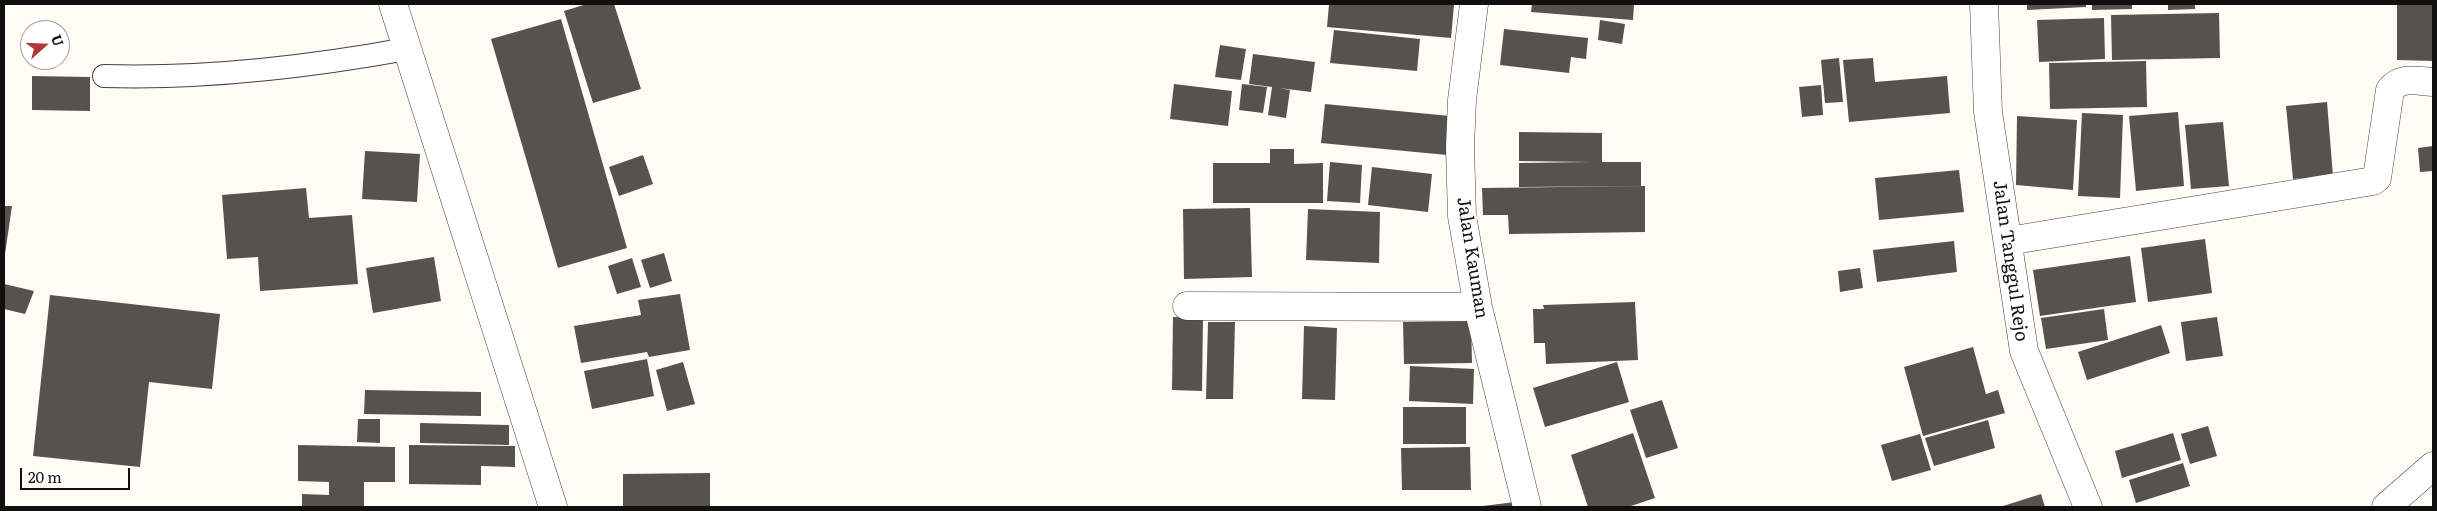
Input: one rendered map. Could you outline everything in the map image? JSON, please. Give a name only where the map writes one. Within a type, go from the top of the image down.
[{"type":"street","points":[[393,4],[553,507]]},
{"type":"street","name":"Jalan Kauman","points":[[1474,4],[1462,100],[1460,147],[1462,216],[1478,307],[1526,507]]},
{"type":"street","name":"Jalan Tanggul Rejo","points":[[1984,4],[1988,112],[2024,351],[2088,507]]},
{"type":"street","points":[[2008,240],[2374,181],[2377,178],[2390,90],[2395,84],[2406,80],[2433,82]]},
{"type":"street","points":[[1187,306],[1478,307]]},
{"type":"street","points":[[2386,507],[2433,466]]},
{"type":"lane","points":[[104,76],[172,76],[333,63],[408,50]]},
{"type":"building","points":[[587,4],[614,4],[641,89],[593,103],[564,11]]},
{"type":"building","points":[[1329,4],[1454,5],[1451,38],[1327,27]]},
{"type":"building","points":[[1532,4],[1634,4],[1633,20],[1531,12]]},
{"type":"building","points":[[2027,4],[2086,4],[2086,7],[2027,10]]},
{"type":"building","points":[[2092,4],[2132,4],[2132,9],[2092,10]]},
{"type":"building","points":[[2168,4],[2195,4],[2195,9],[2168,10]]},
{"type":"building","points":[[2397,4],[2433,4],[2433,61],[2397,60]]},
{"type":"building","points":[[2219,13],[2220,58],[2112,60],[2111,15]]},
{"type":"building","points":[[2104,18],[2105,59],[2039,62],[2037,20]]},
{"type":"building","points":[[561,19],[627,248],[558,268],[491,39]]},
{"type":"building","points":[[1600,20],[1625,24],[1622,44],[1598,40]]},
{"type":"building","points":[[1504,29],[1588,38],[1586,59],[1571,57],[1569,73],[1500,65]]},
{"type":"building","points":[[1334,30],[1420,39],[1417,71],[1330,63]]},
{"type":"building","points":[[1220,45],[1246,49],[1241,80],[1215,77]]},
{"type":"building","points":[[1253,54],[1315,62],[1311,92],[1279,88],[1290,90],[1286,118],[1268,115],[1272,87],[1249,84]]},
{"type":"building","points":[[1839,58],[1843,102],[1825,103],[1821,60]]},
{"type":"building","points":[[1873,58],[1875,82],[1947,76],[1950,113],[1849,122],[1843,60]]},
{"type":"building","points":[[2146,61],[2147,107],[2050,109],[2049,63]]},
{"type":"building","points":[[32,76],[90,77],[90,111],[32,110]]},
{"type":"building","points":[[1174,84],[1232,91],[1228,126],[1170,119]]},
{"type":"building","points":[[1242,84],[1267,87],[1263,113],[1239,110]]},
{"type":"building","points":[[1821,85],[1823,115],[1802,117],[1799,87]]},
{"type":"building","points":[[2327,102],[2333,176],[2293,179],[2286,106]]},
{"type":"building","points":[[1325,104],[1450,116],[1447,155],[1321,143]]},
{"type":"building","points":[[2178,112],[2184,186],[2136,191],[2129,116]]},
{"type":"building","points":[[2082,113],[2123,115],[2120,198],[2078,196]]},
{"type":"building","points":[[2017,116],[2077,120],[2073,190],[2016,185]]},
{"type":"building","points":[[2223,122],[2229,186],[2191,189],[2185,125]]},
{"type":"building","points":[[1519,132],[1602,133],[1602,162],[1641,162],[1641,186],[1519,187],[1519,163],[1589,162],[1519,161]]},
{"type":"building","points":[[2433,146],[2433,171],[2420,172],[2418,148]]},
{"type":"building","points":[[1270,149],[1294,149],[1294,164],[1323,163],[1323,203],[1213,203],[1213,163],[1270,163]]},
{"type":"building","points":[[365,151],[420,154],[417,202],[362,199]]},
{"type":"building","points":[[643,155],[653,184],[619,196],[609,167]]},
{"type":"building","points":[[1330,162],[1362,165],[1360,203],[1327,201]]},
{"type":"building","points":[[1372,167],[1432,174],[1428,212],[1368,205]]},
{"type":"building","points":[[1959,170],[1964,212],[1879,220],[1875,178]]},
{"type":"building","points":[[1645,186],[1645,232],[1509,234],[1508,215],[1483,215],[1482,188]]},
{"type":"building","points":[[306,188],[309,218],[352,215],[358,284],[260,291],[258,257],[227,259],[222,195]]},
{"type":"building","points":[[4,206],[12,206],[5,254],[4,254]]},
{"type":"building","points":[[1250,208],[1252,277],[1184,279],[1183,209]]},
{"type":"building","points":[[1308,209],[1380,212],[1379,263],[1306,260]]},
{"type":"building","points":[[2205,239],[2212,293],[2148,302],[2141,248]]},
{"type":"building","points":[[1954,241],[1957,272],[1877,282],[1873,250]]},
{"type":"building","points":[[664,253],[672,281],[650,288],[641,260]]},
{"type":"building","points":[[2130,256],[2136,302],[2040,316],[2033,270]]},
{"type":"building","points":[[434,257],[441,301],[373,313],[366,268]]},
{"type":"building","points":[[632,258],[641,287],[617,294],[608,266]]},
{"type":"building","points":[[1860,268],[1863,288],[1840,292],[1838,271]]},
{"type":"building","points":[[4,284],[34,291],[25,314],[4,309]]},
{"type":"building","points":[[680,294],[690,350],[649,357],[647,352],[581,363],[574,326],[641,315],[638,300]]},
{"type":"building","points":[[50,295],[220,314],[212,389],[149,382],[140,467],[33,456]]},
{"type":"building","points":[[1635,302],[1638,360],[1546,364],[1545,343],[1534,343],[1533,309],[1544,309],[1543,305]]},
{"type":"building","points":[[2104,309],[2108,340],[2046,349],[2041,318]]},
{"type":"building","points":[[1173,317],[1203,318],[1202,391],[1172,390]]},
{"type":"building","points":[[2217,317],[2223,356],[2186,361],[2181,322]]},
{"type":"building","points":[[1471,321],[1472,363],[1404,364],[1403,322]]},
{"type":"building","points":[[1208,322],[1235,322],[1233,399],[1206,399]]},
{"type":"building","points":[[2161,325],[2170,353],[2087,380],[2078,352]]},
{"type":"building","points":[[1304,326],[1337,328],[1335,400],[1302,399]]},
{"type":"building","points":[[1973,347],[1986,394],[1998,390],[2005,413],[1923,436],[1904,367]]},
{"type":"building","points":[[647,359],[654,396],[592,409],[584,371]]},
{"type":"building","points":[[683,362],[695,404],[667,411],[656,370]]},
{"type":"building","points":[[1617,362],[1629,402],[1545,427],[1533,388]]},
{"type":"building","points":[[1410,366],[1474,369],[1473,404],[1409,401]]},
{"type":"building","points":[[365,390],[481,392],[481,416],[364,414]]},
{"type":"building","points":[[1662,400],[1678,448],[1646,458],[1630,410]]},
{"type":"building","points":[[1403,407],[1466,407],[1466,444],[1403,444]]},
{"type":"building","points":[[358,419],[380,419],[380,443],[357,442]]},
{"type":"building","points":[[1988,420],[1995,448],[1934,466],[1925,438]]},
{"type":"building","points":[[420,423],[509,425],[509,445],[420,443]]},
{"type":"building","points":[[2208,426],[2217,456],[2190,464],[2181,434]]},
{"type":"building","points":[[1633,433],[1655,498],[1628,507],[1588,507],[1571,455]]},
{"type":"building","points":[[2173,433],[2181,460],[2122,478],[2115,451]]},
{"type":"building","points":[[1920,434],[1931,470],[1892,481],[1881,445]]},
{"type":"building","points":[[298,445],[395,447],[395,482],[364,482],[364,507],[302,507],[302,494],[329,495],[329,482],[298,481]]},
{"type":"building","points":[[409,445],[515,446],[515,467],[481,466],[481,485],[409,484]]},
{"type":"building","points":[[1470,447],[1471,490],[1402,490],[1401,448]]},
{"type":"building","points":[[2183,463],[2190,486],[2136,503],[2129,480]]},
{"type":"building","points":[[710,473],[710,507],[623,507],[623,474]]},
{"type":"building","points":[[2041,494],[2045,507],[2000,507]]},
{"type":"building","points":[[1515,502],[1515,507],[1483,506]]}]
